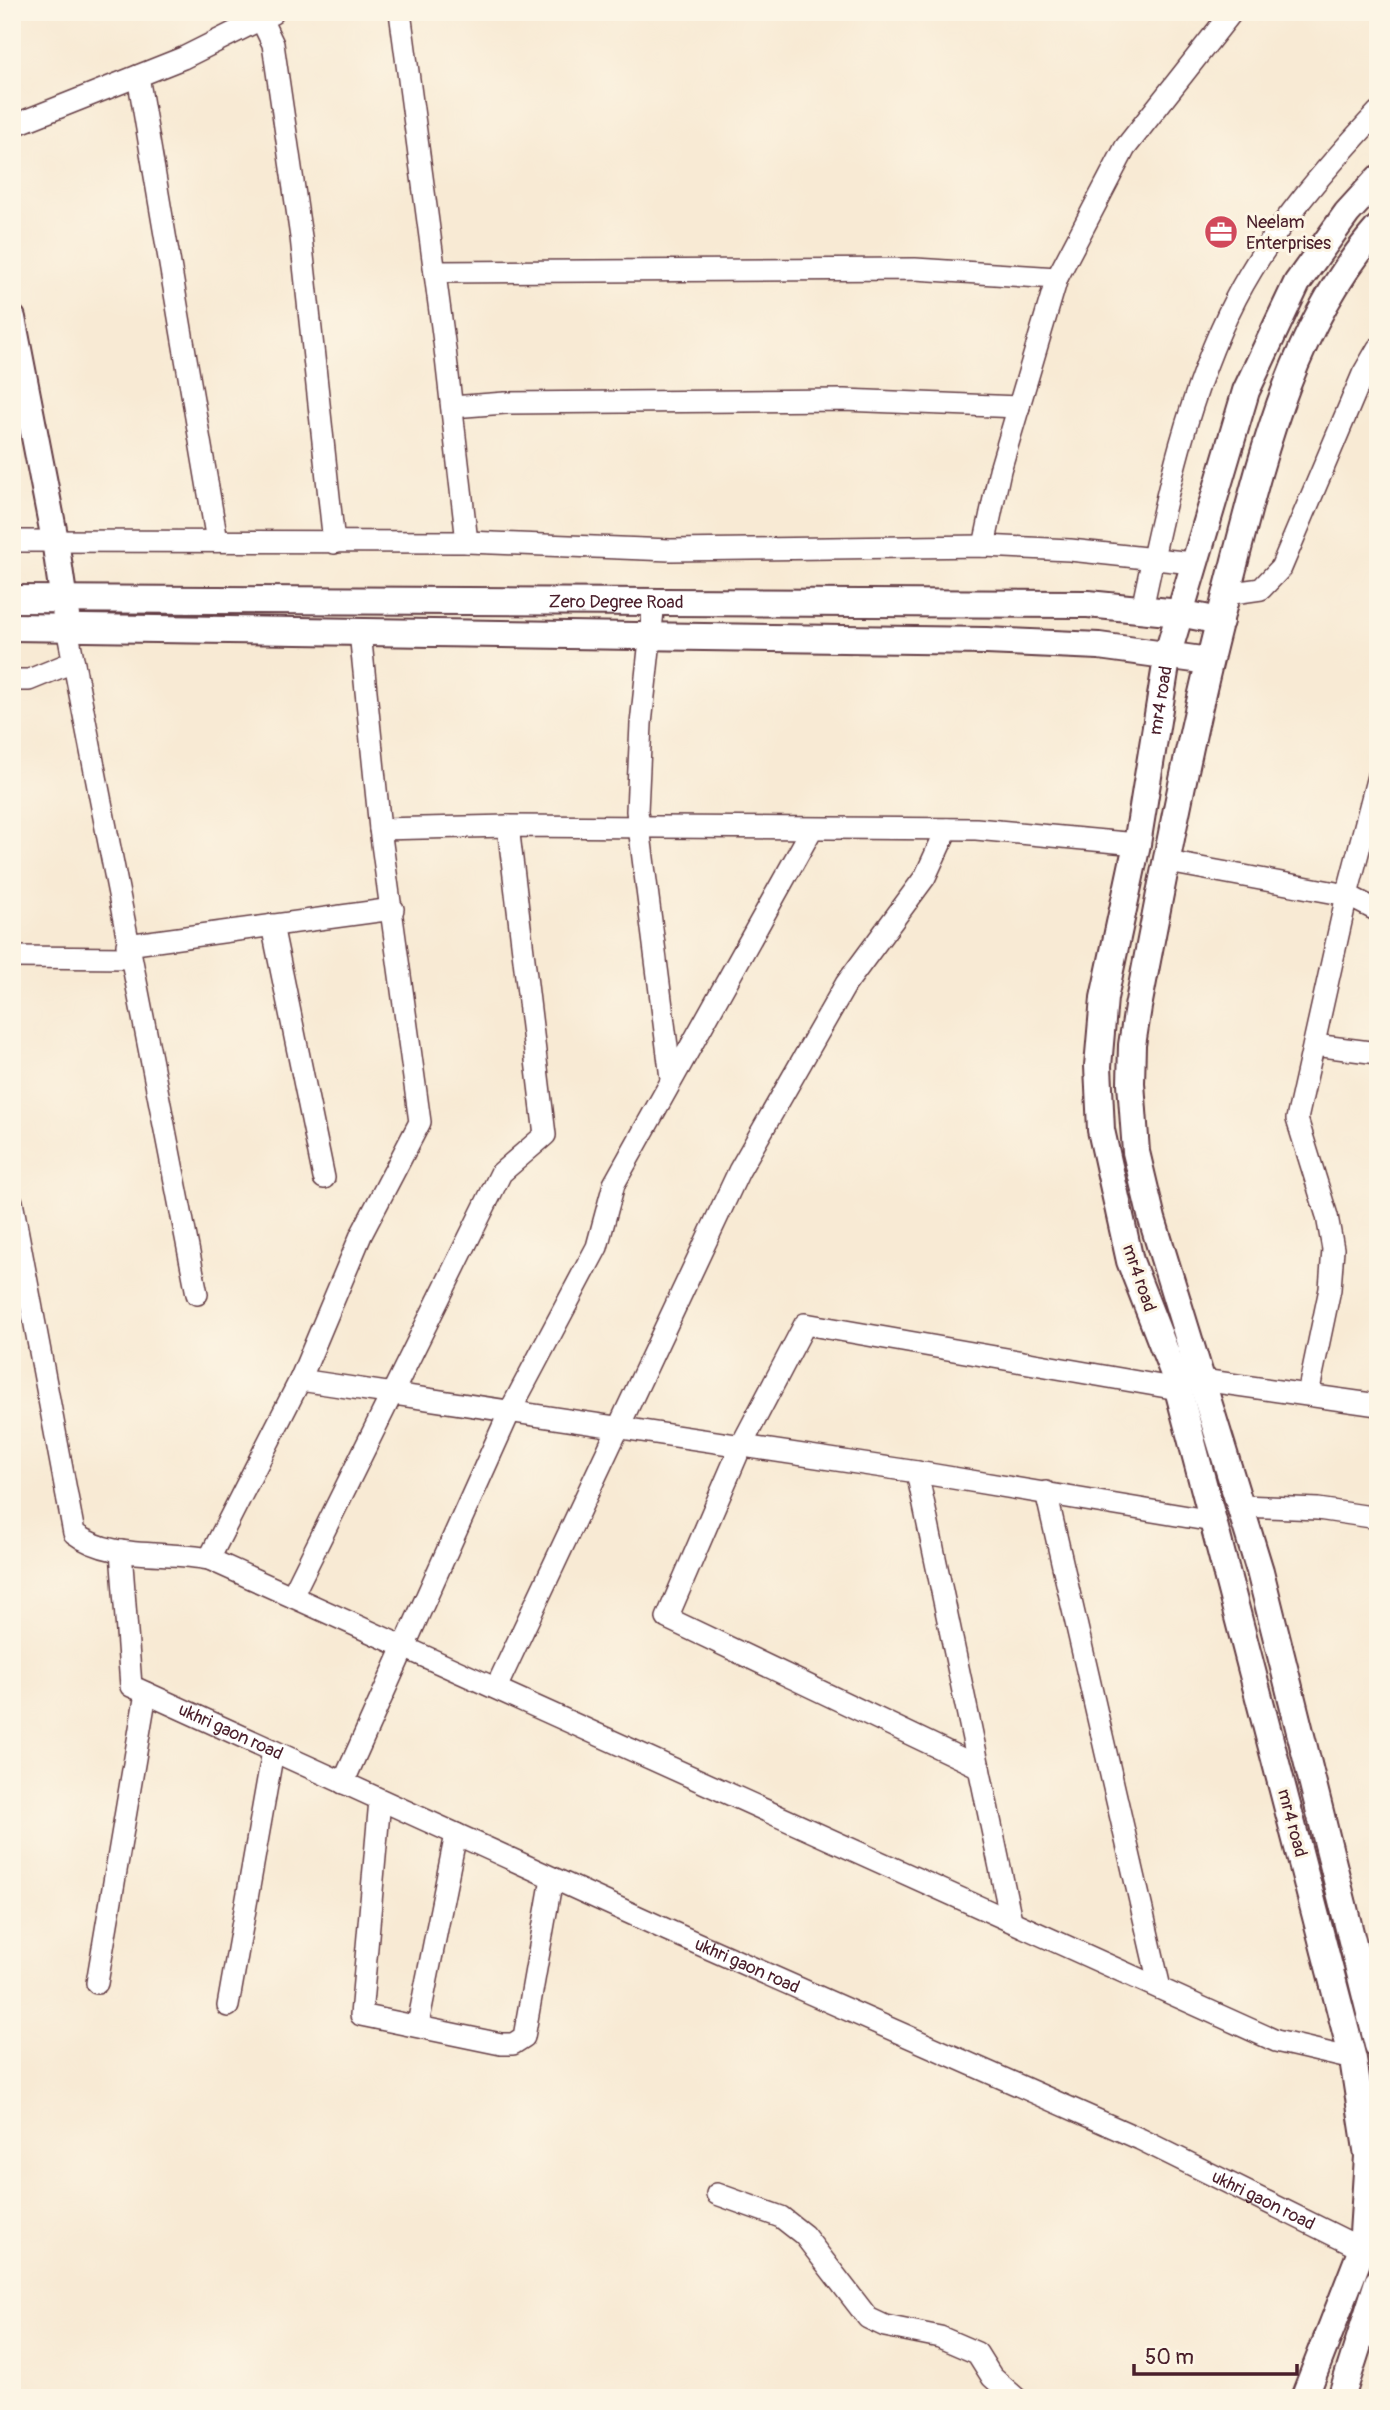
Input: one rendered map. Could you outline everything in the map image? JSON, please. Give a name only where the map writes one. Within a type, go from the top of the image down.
[{"type":"street","points":[[400,12],[435,271],[467,542]]},
{"type":"street","points":[[984,546],[1000,470],[1057,278],[1125,148],[1232,12]]},
{"type":"street","points":[[12,126],[183,58],[268,15],[301,237],[334,542]]},
{"type":"street","points":[[138,76],[217,541]]},
{"type":"street","points":[[1142,609],[1180,451],[1204,373],[1236,298],[1311,188],[1378,112]]},
{"type":"street","name":"mr4 road","points":[[1378,178],[1347,213],[1297,283],[1246,391],[1168,653],[1137,844],[1104,998],[1098,1066],[1101,1130],[1130,1261],[1190,1385],[1241,1506],[1261,1572],[1378,2045]]},
{"type":"street","name":"mr4 road","points":[[1304,2398],[1362,2249],[1368,2157],[1353,2059],[1213,1521],[1190,1385],[1136,1152],[1132,1045],[1185,761],[1243,523],[1293,366],[1327,299],[1378,228]]},
{"type":"street","points":[[435,271],[901,269],[1057,278]]},
{"type":"street","points":[[12,318],[19,390],[55,540],[73,662],[197,1294]]},
{"type":"street","points":[[1226,594],[1261,589],[1281,568],[1363,374],[1378,348]]},
{"type":"street","points":[[452,407],[505,403],[844,400],[1019,407]]},
{"type":"street","points":[[12,541],[467,542],[670,550],[984,546],[1070,550],[1193,563]]},
{"type":"street","name":"Zero Degree Road","points":[[12,599],[1088,604],[1179,613],[1220,621]]},
{"type":"street","points":[[654,603],[641,724],[637,811],[671,1078]]},
{"type":"street","name":"Zero Degree Road","points":[[12,627],[986,641],[1099,646],[1168,653],[1209,661]]},
{"type":"street","points":[[209,1559],[300,1380],[361,1235],[419,1122],[393,909],[380,829],[360,632]]},
{"type":"street","points":[[12,680],[29,680],[73,662]]},
{"type":"street","points":[[1308,1394],[1330,1289],[1333,1249],[1327,1216],[1297,1119],[1347,895],[1378,776]]},
{"type":"street","points":[[380,829],[508,826],[947,829],[1137,844]]},
{"type":"street","points":[[292,1596],[501,1173],[545,1135],[508,826]]},
{"type":"street","points":[[342,1783],[510,1411],[597,1247],[614,1184],[812,829]]},
{"type":"street","points":[[496,1688],[621,1428],[739,1171],[846,984],[925,877],[947,829]]},
{"type":"street","points":[[1168,862],[1347,895],[1378,911]]},
{"type":"street","points":[[12,957],[129,951],[272,925],[393,909]]},
{"type":"street","points":[[272,925],[324,1178]]},
{"type":"street","points":[[1314,1045],[1378,1053]]},
{"type":"street","points":[[12,1202],[19,1276],[74,1533],[89,1544],[121,1551],[182,1554],[209,1559],[1276,2040],[1353,2059]]},
{"type":"street","points":[[979,1767],[667,1618],[741,1446],[805,1324],[1190,1385],[1308,1394],[1378,1405]]},
{"type":"street","points":[[300,1380],[917,1472],[1213,1521]]},
{"type":"street","points":[[917,1472],[1011,1920]]},
{"type":"street","points":[[1046,1492],[1160,1988]]},
{"type":"street","points":[[1241,1506],[1318,1509],[1378,1518]]},
{"type":"street","points":[[97,1983],[139,1690],[121,1551]]},
{"type":"street","name":"ukhri gaon road","points":[[139,1690],[552,1878],[1140,2139],[1362,2249]]},
{"type":"street","points":[[228,2006],[273,1751]]},
{"type":"street","points":[[380,1800],[361,2015],[418,2024],[501,2044],[513,2044],[524,2037],[552,1878]]},
{"type":"street","points":[[418,2024],[456,1834]]},
{"type":"street","points":[[1378,2138],[1373,2181],[1378,2206]]},
{"type":"street","points":[[717,2194],[780,2217],[804,2235],[868,2318],[885,2326],[940,2337],[977,2353],[992,2377],[1016,2398]]},
{"type":"street","points":[[1341,2398],[1378,2282]]},
{"type":"place","name":"Neelam Enterprises","points":[[1221,232]]}]
